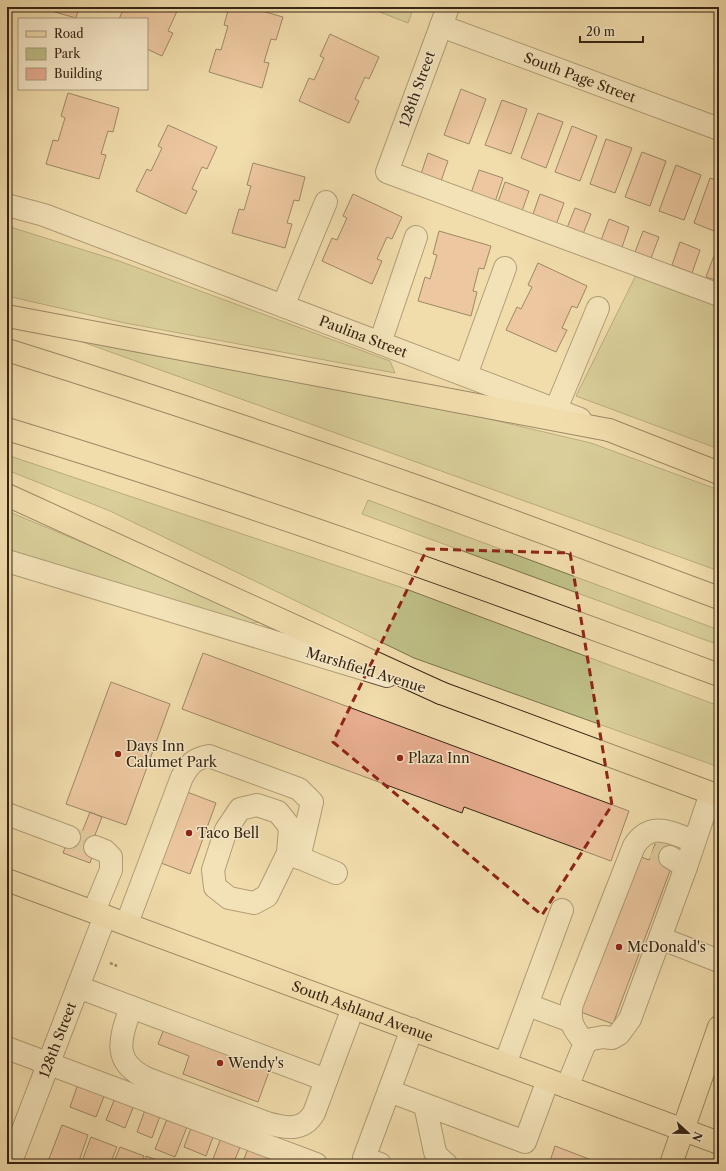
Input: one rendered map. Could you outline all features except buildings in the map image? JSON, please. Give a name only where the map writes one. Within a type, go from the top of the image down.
[{"type":"main road","points":[[7,316],[609,430]]},
{"type":"main road","points":[[7,350],[106,381],[429,491],[719,598]]},
{"type":"main road","points":[[7,429],[64,446],[338,538],[562,617],[719,675]]},
{"type":"main road","name":"Paulina Street","points":[[609,430],[719,473]]},
{"type":"main road","points":[[7,495],[441,693]]},
{"type":"main road","name":"Marshfield Avenue","points":[[441,693],[715,794]]},
{"type":"main road","name":"South Ashland Avenue","points":[[7,880],[127,923],[719,1143]]},
{"type":"main road","points":[[671,1164],[683,1129],[712,1069],[719,1027]]},
{"type":"street","name":"South Page Street","points":[[444,16],[719,129]]},
{"type":"street","name":"128th Street","points":[[444,16],[387,172],[719,295]]},
{"type":"street","points":[[283,306],[326,202]]},
{"type":"street","name":"Paulina Street","points":[[7,204],[44,214],[609,430]]},
{"type":"street","points":[[380,343],[416,237]]},
{"type":"street","points":[[466,375],[505,268]]},
{"type":"street","points":[[556,410],[598,308]]},
{"type":"street","name":"Marshfield Avenue","points":[[7,561],[441,693]]},
{"type":"street","points":[[127,923],[182,777],[188,766],[198,758],[209,756],[299,789],[312,802],[294,855],[336,873]]},
{"type":"street","points":[[585,1043],[574,1029],[571,1021],[570,1013],[572,1004],[661,854],[694,841],[715,794]]},
{"type":"street","points":[[7,814],[69,837]]},
{"type":"street","points":[[661,854],[640,837],[654,831],[670,832],[694,841]]},
{"type":"street","name":"128th Street","points":[[10,1164],[78,987],[99,914],[110,870],[111,857],[105,851],[95,848]]},
{"type":"street","points":[[389,1092],[525,1142],[558,1083],[585,1043],[592,1039],[603,1037],[612,1038],[625,1028],[630,1020],[660,938],[661,854]]},
{"type":"street","points":[[505,1064],[562,910]]},
{"type":"street","points":[[660,938],[719,960]]},
{"type":"street","points":[[78,987],[326,1080]]},
{"type":"street","points":[[528,1005],[571,1021]]},
{"type":"street","points":[[131,1007],[124,1029],[122,1043],[123,1056],[127,1065],[135,1074],[267,1123],[287,1128],[303,1124],[309,1120],[354,1008]]},
{"type":"street","points":[[380,1164],[364,1158],[412,1029]]},
{"type":"street","points":[[7,1048],[316,1164]]},
{"type":"street","points":[[425,1105],[435,1152],[446,1164]]},
{"type":"highlighted area","points":[[427,549],[570,553],[612,805],[542,915],[333,742]]},
{"type":"green space","points":[[367,7],[414,7],[408,23]]},
{"type":"green space","points":[[7,226],[119,261],[390,361],[395,373],[125,323],[7,296]]},
{"type":"green space","points":[[636,275],[719,307],[719,449],[576,396]]},
{"type":"green space","points":[[66,336],[438,407],[591,443],[719,490],[719,571]]},
{"type":"green space","points":[[7,455],[406,589],[719,706],[719,767],[414,658],[110,511],[7,470]]},
{"type":"green space","points":[[368,500],[719,630],[719,645],[362,514]]},
{"type":"green space","points":[[7,511],[259,616],[261,622],[245,624],[7,550]]},
{"type":"tunnel","points":[[69,837],[95,847]]},
{"type":"tunnel","points":[[654,848],[670,857]]},
{"type":"place","name":"Days Inn Calumet Park","points":[[118,754]]},
{"type":"place","name":"Plaza Inn","points":[[400,758]]},
{"type":"place","name":"Taco Bell","points":[[189,833]]},
{"type":"place","name":"McDonald's","points":[[619,947]]},
{"type":"place","name":"Wendy's","points":[[220,1063]]}]
